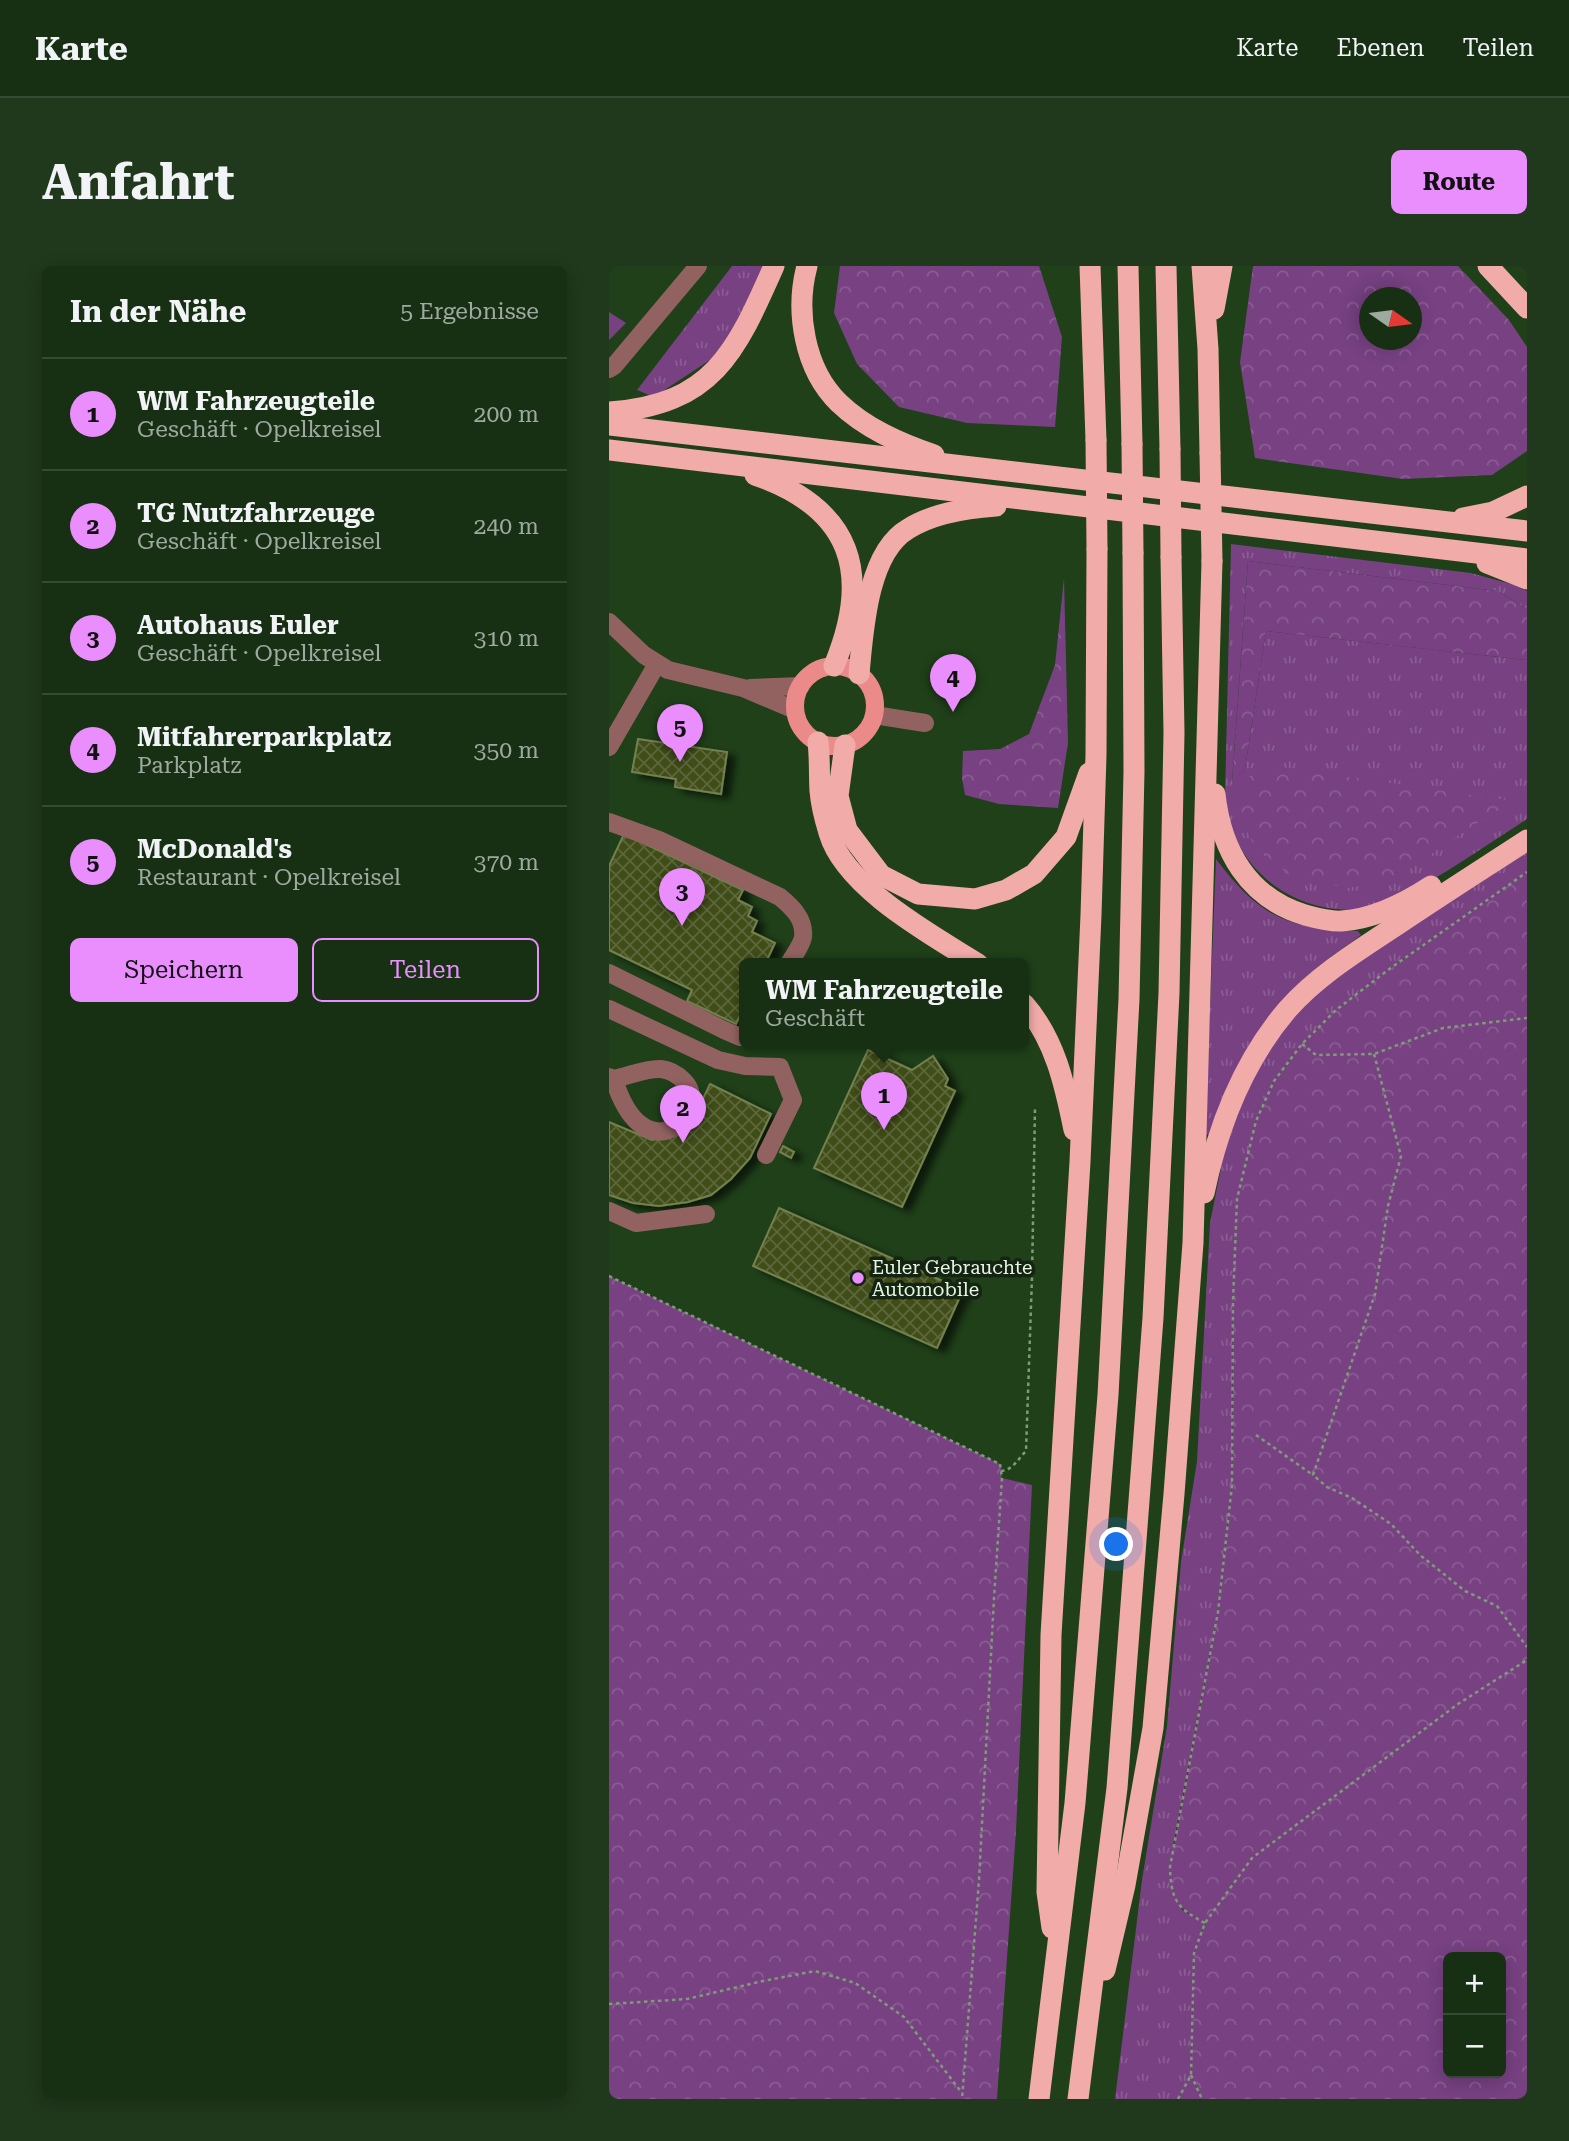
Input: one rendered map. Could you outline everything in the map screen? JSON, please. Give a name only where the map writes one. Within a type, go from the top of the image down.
[{"type":"highway","points":[[609,412],[642,409],[667,402],[689,392],[712,374],[730,353],[749,322],[774,266]]},
{"type":"highway","points":[[807,266],[802,285],[802,316],[807,346],[819,374],[837,401],[859,420],[882,434],[965,466]]},
{"type":"highway","points":[[1076,266],[1094,361]]},
{"type":"highway","points":[[1056,1963],[1048,1892],[1051,1634],[1080,1162],[1096,755],[1096,440],[1090,266]]},
{"type":"highway","points":[[1039,2099],[1075,1802],[1109,1381],[1129,999],[1134,771],[1128,266]]},
{"type":"highway","points":[[1078,2099],[1117,1788],[1153,1318],[1169,993],[1174,733],[1166,266]]},
{"type":"highway","points":[[1084,2043],[1122,1897],[1153,1728],[1193,1243],[1212,561],[1209,349],[1202,266]]},
{"type":"highway","points":[[1209,349],[1222,266]]},
{"type":"highway","points":[[1488,266],[1527,308]]},
{"type":"highway","points":[[1502,266],[1527,293]]},
{"type":"highway","points":[[609,425],[1527,531]]},
{"type":"highway","points":[[609,450],[1527,559]]},
{"type":"highway","points":[[727,465],[767,479],[808,501],[825,516],[841,537],[851,560],[854,590],[844,641],[834,666]]},
{"type":"highway","points":[[1445,522],[1493,512],[1527,496]]},
{"type":"highway","points":[[859,674],[876,573],[883,558],[905,530],[942,514],[985,507],[1039,503]]},
{"type":"highway","points":[[1445,550],[1494,565],[1527,579]]},
{"type":"highway","points":[[1208,708],[1217,810],[1232,856],[1246,878],[1261,893],[1287,910],[1341,922],[1372,915],[1411,899],[1527,824]]},
{"type":"highway","points":[[818,742],[820,793],[827,825],[830,836],[848,868],[900,914],[969,958]]},
{"type":"highway","points":[[845,745],[838,796],[847,830],[881,875],[918,894],[975,899],[1006,890],[1034,874],[1066,836],[1096,755]]},
{"type":"highway","points":[[1193,1243],[1222,1121],[1241,1077],[1267,1035],[1289,1008],[1341,962],[1527,840]]},
{"type":"highway","points":[[1029,1009],[1037,1018],[1061,1070],[1080,1162]]},
{"type":"main road","points":[[834,666],[851,669],[859,674],[869,685],[875,700],[874,715],[863,734],[845,745],[818,742],[807,734],[799,723],[796,698],[801,686],[809,676],[834,666]]},
{"type":"street","points":[[609,369],[698,266]]},
{"type":"street","points":[[609,622],[657,664],[692,677],[743,688],[796,710]]},
{"type":"street","points":[[609,747],[657,664]]},
{"type":"street","points":[[743,688],[801,686]]},
{"type":"street","points":[[874,715],[925,723]]},
{"type":"street","points":[[609,822],[659,840],[780,897],[794,909],[803,937],[792,958]]},
{"type":"street","points":[[609,973],[739,1037]]},
{"type":"street","points":[[609,1009],[718,1060],[745,1066],[780,1067],[793,1100],[766,1155]]},
{"type":"street","points":[[661,1069],[676,1073],[687,1084],[691,1094],[691,1107],[683,1122],[672,1129],[659,1133],[644,1128],[623,1105],[612,1078],[661,1069]]},
{"type":"street","points":[[609,1211],[636,1223],[706,1214]]},
{"type":"path","points":[[1205,1923],[1178,1905],[1171,1884],[1170,1867],[1218,1612],[1232,1485],[1233,1301],[1237,1199],[1256,1121],[1274,1081],[1302,1044],[1335,1010],[1527,872]]},
{"type":"path","points":[[1302,1044],[1316,1055],[1374,1054],[1443,1028],[1527,1018]]},
{"type":"path","points":[[1313,1475],[1375,1294],[1388,1206],[1401,1157],[1374,1054]]},
{"type":"path","points":[[1001,1471],[1007,1471],[1025,1451],[1035,1108]]},
{"type":"path","points":[[609,1276],[1000,1464],[979,1881],[963,2099]]},
{"type":"path","points":[[1256,1435],[1327,1486],[1352,1498],[1391,1524],[1420,1555],[1465,1591],[1497,1606],[1527,1647]]},
{"type":"path","points":[[1202,2099],[1191,2075],[1194,1953],[1205,1923],[1252,1858],[1458,1704],[1527,1660]]},
{"type":"path","points":[[609,2004],[687,1999],[815,1971],[855,1983],[904,2017],[962,2092]]},
{"type":"path","points":[[1178,2099],[1191,2075]]},
{"type":"green space","points":[[732,266],[768,266],[745,316],[713,358],[654,397],[637,390]]},
{"type":"green space","points":[[840,266],[1039,266],[1062,337],[1055,427],[967,423],[899,407],[857,364],[834,313]]},
{"type":"green space","points":[[1253,266],[1458,266],[1509,320],[1527,347],[1527,451],[1492,475],[1403,479],[1255,458],[1240,362]]},
{"type":"green space","points":[[609,312],[626,323],[609,340]]},
{"type":"green space","points":[[1231,544],[1471,573],[1527,591],[1527,609],[1498,591],[1248,561],[1232,781],[1245,769],[1266,631],[1527,660],[1527,819],[1433,879],[1398,899],[1376,907],[1333,909],[1313,904],[1293,897],[1259,872],[1235,837],[1225,796]]},
{"type":"green space","points":[[1248,561],[1498,591],[1527,609],[1527,660],[1266,631],[1245,769],[1232,782]]},
{"type":"green space","points":[[1064,578],[1068,743],[1058,808],[999,804],[965,795],[962,778],[963,751],[1000,749],[1029,734],[1055,665]]},
{"type":"green space","points":[[1274,766],[1514,801],[1452,839],[1396,879],[1348,888],[1289,875],[1254,845],[1234,807],[1245,778]]},
{"type":"green space","points":[[1527,848],[1527,872],[1335,1010],[1302,1044],[1274,1081],[1256,1121],[1233,1301],[1232,1485],[1218,1612],[1173,1846],[1182,1910],[1205,1923],[1194,1953],[1191,2075],[1202,2099],[1115,2099],[1142,1880],[1167,1726],[1181,1562],[1197,1461],[1210,1223],[1230,1123],[1248,1081],[1296,1012],[1345,969]]},
{"type":"green space","points":[[1216,859],[1246,894],[1276,916],[1311,927],[1358,931],[1361,935],[1299,984],[1265,1022],[1238,1065],[1209,1135],[1205,1134]]},
{"type":"green space","points":[[1527,872],[1527,2099],[1202,2099],[1191,2075],[1194,1953],[1205,1923],[1177,1902],[1172,1888],[1170,1867],[1218,1612],[1232,1485],[1233,1301],[1237,1199],[1256,1121],[1274,1081],[1302,1044],[1335,1010]]},
{"type":"green space","points":[[609,1276],[1000,1464],[1002,1478],[1032,1485],[1016,1831],[997,2099],[609,2099]]},
{"type":"building","points":[[638,739],[727,752],[721,794],[675,787],[676,779],[632,772]]},
{"type":"building","points":[[624,834],[743,890],[738,900],[752,907],[748,916],[757,921],[752,932],[775,943],[768,958],[739,958],[739,1018],[736,1024],[687,1001],[692,990],[609,950],[609,866]]},
{"type":"building","points":[[868,1050],[912,1070],[933,1056],[948,1079],[945,1086],[955,1091],[902,1207],[814,1168]]},
{"type":"building","points":[[710,1084],[771,1114],[750,1158],[731,1179],[711,1195],[659,1206],[633,1203],[609,1195],[609,1122],[652,1140],[677,1135],[690,1126]]},
{"type":"building","points":[[783,1146],[794,1152],[791,1158],[780,1152]]},
{"type":"building","name":"Euler Gebrauchte Automobile","points":[[779,1208],[963,1290],[937,1348],[753,1266]]},
{"type":"place","name":"Mitfahrerparkplatz","points":[[953,712]]},
{"type":"place","name":"McDonald's","points":[[680,762]]},
{"type":"place","name":"Autohaus Euler","points":[[682,926]]},
{"type":"place","name":"WM Fahrzeugteile","points":[[884,1130]]},
{"type":"place","name":"TG Nutzfahrzeuge","points":[[683,1143]]},
{"type":"place","name":"Euler Gebrauchte Automobile","points":[[858,1278]]}]
